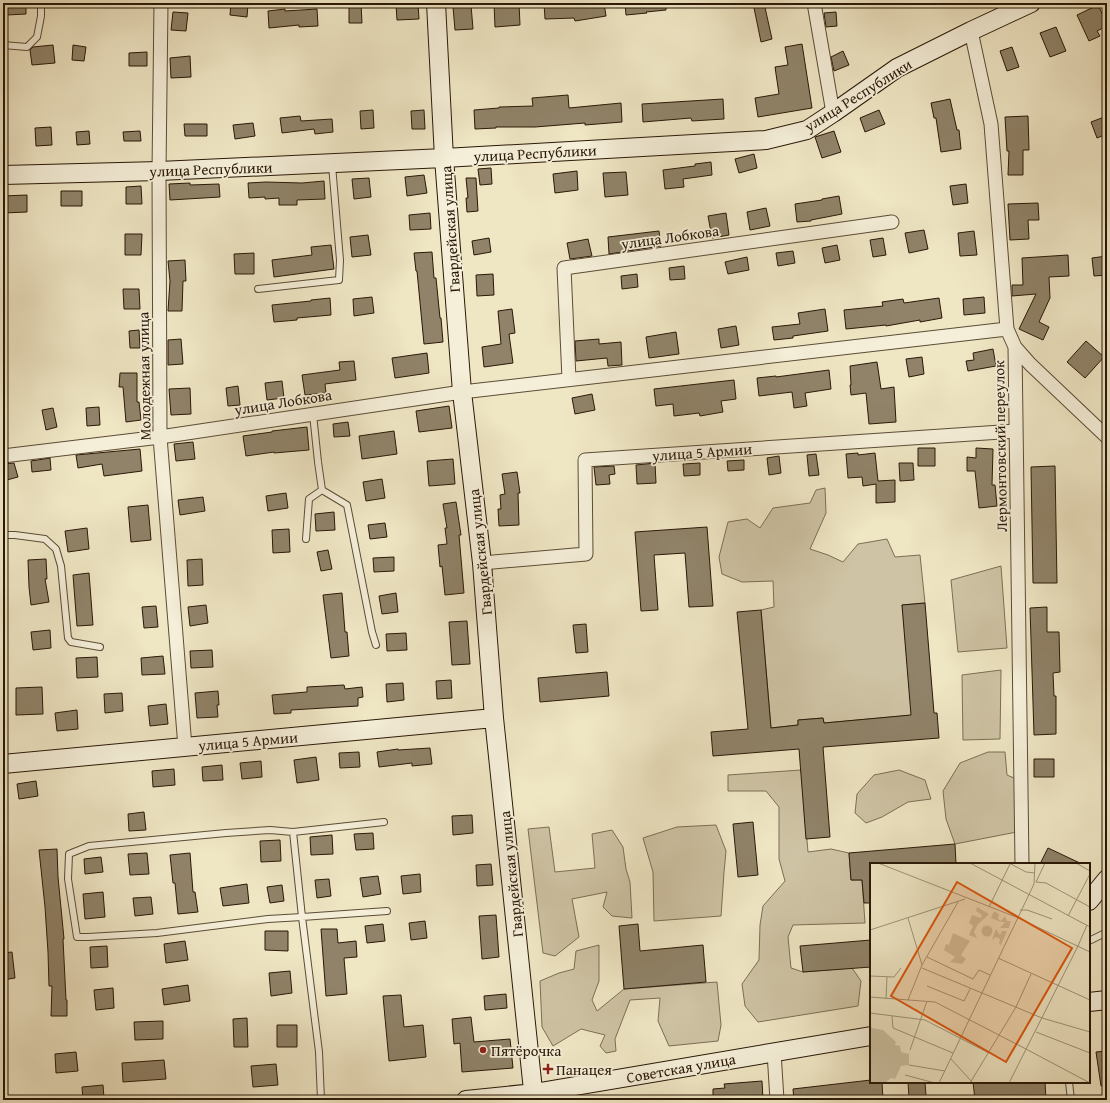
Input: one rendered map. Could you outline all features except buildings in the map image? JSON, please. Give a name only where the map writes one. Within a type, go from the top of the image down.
[{"type":"main road","name":"Гвардейская улица","points":[[436,3],[444,158],[462,392],[482,562],[494,718],[534,1096]]},
{"type":"main road","name":"улица Республики","points":[[3,174],[159,171],[444,158],[766,140],[807,130],[896,68],[1031,3]]},
{"type":"main road","name":"улица 5 Армии","points":[[3,764],[494,718]]},
{"type":"main road","points":[[1090,900],[1107,880]]},
{"type":"main road","points":[[1090,1002],[1107,1000]]},
{"type":"main road","name":"Советская улица","points":[[466,1100],[534,1096],[774,1052],[870,1036]]},
{"type":"street","name":"Молодежная улица","points":[[160,3],[160,437],[185,747]]},
{"type":"street","points":[[814,3],[833,113]]},
{"type":"street","name":"Лермонтовский переулок","points":[[971,31],[991,124],[1007,329],[1015,347],[1022,863]]},
{"type":"street","name":"улица Лобкова","points":[[568,379],[564,268],[892,222]]},
{"type":"street","name":"улица Лобкова","points":[[3,456],[160,437],[462,392],[1007,329]]},
{"type":"street","points":[[1015,347],[1030,364],[1107,437]]},
{"type":"street","name":"улица 5 Армии","points":[[482,562],[586,554],[585,460],[1016,431]]},
{"type":"street","points":[[774,1052],[777,1100]]},
{"type":"lane","points":[[3,45],[27,47],[37,37],[41,16],[40,3]]},
{"type":"lane","points":[[258,289],[339,280],[340,260],[332,163]]},
{"type":"lane","points":[[313,414],[322,490]]},
{"type":"lane","points":[[306,539],[309,499],[322,490]]},
{"type":"lane","points":[[322,490],[347,505],[376,646]]},
{"type":"lane","points":[[3,535],[45,539],[56,549],[61,566],[68,638],[72,642],[100,647]]},
{"type":"lane","points":[[384,822],[293,832],[270,830],[89,846],[68,854],[68,879],[77,937],[88,938],[157,933],[268,919],[387,911]]},
{"type":"lane","points":[[293,832],[319,1052],[321,1100]]},
{"type":"lane","points":[[1090,940],[1107,932]]},
{"type":"lane","points":[[1069,1083],[1071,1100]]},
{"type":"shaded area","points":[[825,488],[826,513],[810,549],[843,562],[858,544],[887,539],[895,557],[920,555],[925,603],[902,605],[925,714],[824,723],[823,718],[798,720],[798,725],[771,728],[761,610],[774,607],[773,581],[742,582],[722,574],[719,557],[728,522],[747,519],[760,528],[773,508],[810,503],[816,490]]},
{"type":"shaded area","points":[[1001,566],[1007,648],[958,652],[951,580]]},
{"type":"shaded area","points":[[1001,670],[1000,739],[963,740],[962,675]]},
{"type":"shaded area","points":[[988,752],[1005,752],[1007,775],[1021,781],[1022,831],[955,844],[946,819],[943,791],[960,763]]},
{"type":"shaded area","points":[[801,770],[808,852],[831,849],[849,853],[851,880],[862,880],[865,923],[793,925],[788,937],[791,968],[803,972],[852,968],[861,981],[858,1006],[758,1022],[745,1006],[742,984],[759,960],[760,925],[763,906],[785,881],[779,859],[779,807],[766,791],[728,791],[728,775]]},
{"type":"shaded area","points":[[899,770],[925,780],[931,799],[908,802],[882,817],[866,823],[855,813],[857,794],[874,775]]},
{"type":"shaded area","points":[[716,825],[726,851],[721,916],[654,921],[653,872],[643,838],[677,827]]},
{"type":"shaded area","points":[[549,827],[555,872],[595,868],[592,834],[612,830],[623,847],[626,869],[630,882],[632,918],[612,916],[603,907],[607,892],[572,899],[579,937],[555,956],[543,953],[528,829]]},
{"type":"shaded area","points":[[599,945],[599,981],[592,1000],[597,1011],[624,989],[717,982],[721,1025],[718,1041],[669,1046],[658,1021],[660,998],[630,1000],[615,1039],[616,1051],[606,1053],[600,1046],[605,1035],[581,1029],[553,1046],[542,1027],[540,981],[559,973],[574,969],[576,951]]},
{"type":"place","name":"Пятёрочка","points":[[483,1050]]},
{"type":"place","name":"Панацея","points":[[548,1069]]}]
